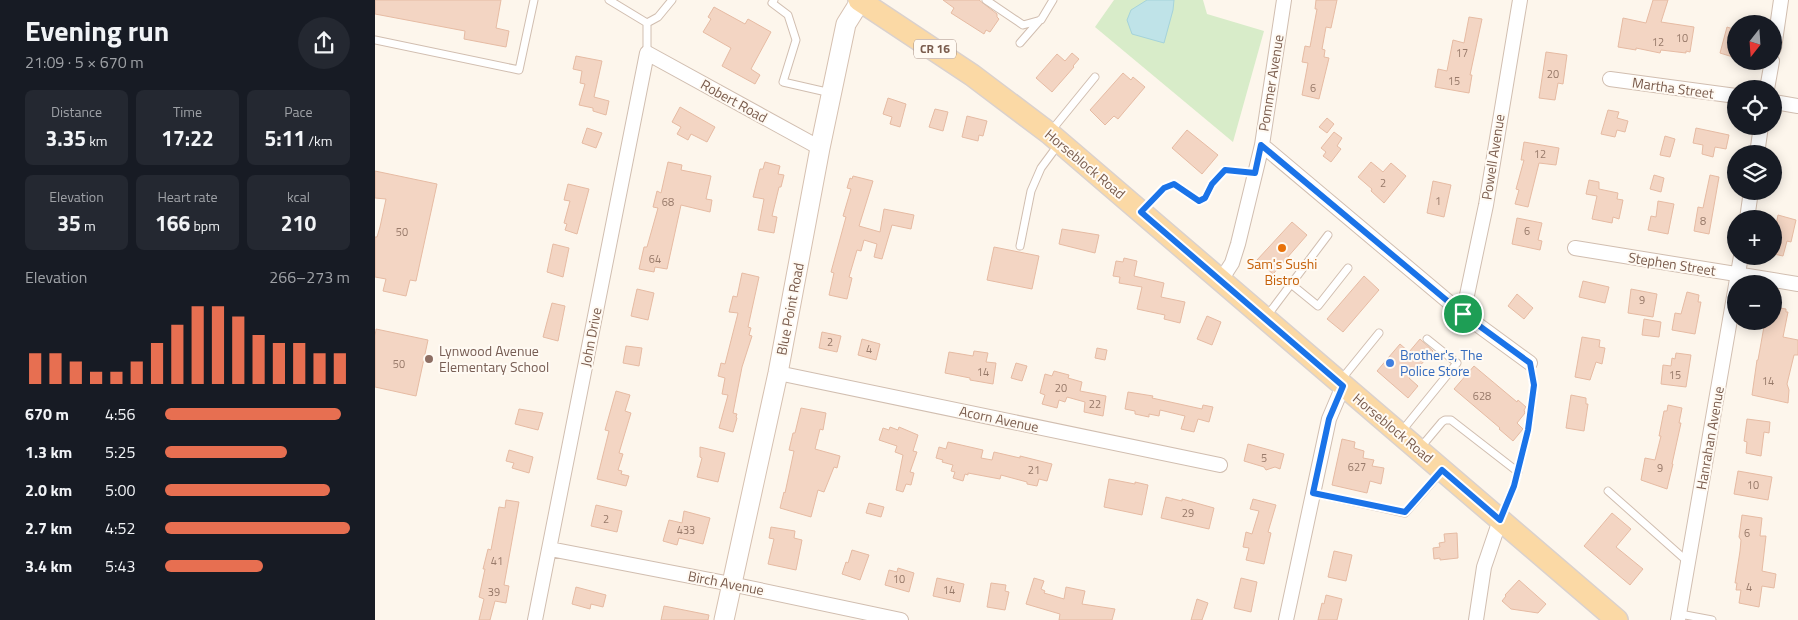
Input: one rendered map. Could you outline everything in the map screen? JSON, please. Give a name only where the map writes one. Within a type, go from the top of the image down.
[{"type":"main road","name":"Horseblock Road","points":[[860,0],[1007,100],[1054,138],[1617,620]]},
{"type":"street","name":"Blue Point Road","points":[[724,620],[779,373],[820,148],[846,24],[860,0]]},
{"type":"street","name":"Pommer Avenue","points":[[1221,280],[1232,262],[1238,244],[1255,173],[1284,0]]},
{"type":"street","name":"Powell Avenue","points":[[1463,314],[1486,205],[1520,0]]},
{"type":"street","points":[[1779,15],[1781,0]]},
{"type":"street","name":"Robert Road","points":[[647,53],[820,148]]},
{"type":"street","name":"John Drive","points":[[535,620],[647,53]]},
{"type":"street","name":"Martha Street","points":[[1610,79],[1727,95]]},
{"type":"street","points":[[1782,103],[1798,106]]},
{"type":"street","points":[[1261,145],[1463,314],[1530,363]]},
{"type":"street","name":"Stephen Street","points":[[1575,248],[1798,284]]},
{"type":"street","name":"Hanrahan Avenue","points":[[1679,617],[1740,265]]},
{"type":"street","name":"Acorn Avenue","points":[[779,373],[1220,465]]},
{"type":"street","points":[[1286,620],[1329,419],[1341,384]]},
{"type":"street","points":[[1476,620],[1484,567],[1500,520]]},
{"type":"street","name":"Birch Avenue","points":[[550,549],[731,584],[901,620]]},
{"type":"lane","points":[[375,40],[519,70],[534,0]]},
{"type":"lane","points":[[609,0],[647,23]]},
{"type":"lane","points":[[647,23],[658,17],[672,0]]},
{"type":"lane","points":[[774,0],[773,3],[788,16],[796,40],[783,82],[832,93]]},
{"type":"lane","points":[[986,0],[1023,25],[1041,20]]},
{"type":"lane","points":[[1020,43],[1041,20],[1053,0]]},
{"type":"lane","points":[[647,23],[647,53]]},
{"type":"lane","points":[[1019,246],[1031,191],[1054,138],[1095,78]]},
{"type":"lane","points":[[1141,212],[1164,188],[1174,184],[1199,201],[1205,198],[1212,184],[1225,170],[1255,173]]},
{"type":"lane","points":[[1266,319],[1329,235]]},
{"type":"lane","points":[[1291,284],[1318,306],[1348,268]]},
{"type":"lane","points":[[1341,384],[1379,332]]},
{"type":"lane","points":[[1399,433],[1457,363],[1427,339]]},
{"type":"lane","points":[[1500,520],[1514,486],[1528,430],[1534,390],[1534,378],[1530,363]]},
{"type":"lane","points":[[1419,450],[1442,422],[1451,420],[1518,472]]},
{"type":"lane","points":[[1313,493],[1405,512],[1442,470]]},
{"type":"lane","points":[[1608,491],[1689,562]]},
{"type":"lane","points":[[1679,617],[1712,620]]},
{"type":"green space","points":[[1114,0],[1203,0],[1207,14],[1264,31],[1233,142],[1095,27]]},
{"type":"water","points":[[1147,0],[1174,0],[1164,43],[1132,34],[1127,20],[1131,10]]},
{"type":"building","points":[[375,0],[501,0],[496,28],[509,31],[506,47],[464,39],[465,31],[375,14]]},
{"type":"building","points":[[943,0],[979,0],[997,14],[999,19],[990,32],[986,30],[984,34],[951,13],[954,8]]},
{"type":"building","points":[[1316,0],[1337,0],[1331,28],[1326,27],[1322,49],[1325,50],[1324,57],[1329,58],[1319,99],[1302,95],[1308,63],[1302,62],[1305,46],[1310,47],[1317,9],[1315,9]]},
{"type":"building","points":[[1653,0],[1668,0],[1661,22],[1694,27],[1690,52],[1661,50],[1660,53],[1636,48],[1636,50],[1618,47],[1623,18],[1646,23]]},
{"type":"building","points":[[714,7],[745,24],[748,19],[771,32],[751,69],[760,75],[755,84],[722,66],[731,48],[703,32],[711,19],[708,17]]},
{"type":"building","points":[[1469,17],[1482,19],[1470,75],[1472,75],[1469,93],[1435,87],[1438,69],[1447,71],[1453,40],[1464,43]]},
{"type":"building","points":[[1727,27],[1727,55],[1720,53]]},
{"type":"building","points":[[1546,52],[1567,55],[1563,84],[1558,83],[1555,100],[1539,98]]},
{"type":"building","points":[[1072,53],[1079,59],[1052,92],[1036,78],[1057,54],[1065,61]]},
{"type":"building","points":[[576,56],[602,61],[594,97],[609,101],[606,115],[593,111],[593,108],[579,105],[585,84],[580,83],[582,71],[573,69]]},
{"type":"building","points":[[1123,73],[1131,80],[1133,77],[1145,87],[1118,119],[1114,116],[1105,125],[1090,110]]},
{"type":"building","points":[[888,98],[906,104],[900,127],[890,124],[892,117],[883,114]]},
{"type":"building","points":[[680,107],[715,127],[707,142],[691,134],[688,140],[677,134],[681,127],[672,122]]},
{"type":"building","points":[[935,109],[948,112],[943,131],[929,127]]},
{"type":"building","points":[[1608,110],[1619,112],[1617,118],[1628,121],[1625,132],[1617,130],[1615,137],[1601,134]]},
{"type":"building","points":[[967,116],[987,121],[983,136],[979,135],[978,141],[962,137]]},
{"type":"building","points":[[1327,118],[1334,124],[1327,133],[1319,127]]},
{"type":"building","points":[[587,128],[602,133],[596,148],[582,143]]},
{"type":"building","points":[[1696,128],[1729,135],[1726,149],[1715,147],[1713,157],[1702,154],[1703,145],[1693,143]]},
{"type":"building","points":[[1187,130],[1218,155],[1202,174],[1172,148]]},
{"type":"building","points":[[1334,132],[1342,138],[1337,146],[1341,149],[1331,162],[1323,156],[1326,152],[1321,148]]},
{"type":"building","points":[[1665,136],[1675,139],[1670,157],[1660,155]]},
{"type":"building","points":[[1524,142],[1559,148],[1556,165],[1539,163],[1528,207],[1515,204],[1519,190],[1516,189],[1524,160],[1521,160]]},
{"type":"building","points":[[668,162],[682,165],[681,170],[711,176],[706,199],[712,200],[710,212],[681,205],[667,269],[655,267],[654,272],[639,269],[644,247],[647,247],[658,208],[653,207],[657,191],[661,193]]},
{"type":"building","points":[[765,162],[780,166],[778,174],[784,175],[772,216],[777,217],[774,233],[758,230],[764,199],[753,197],[760,169],[763,169]]},
{"type":"building","points":[[1371,162],[1383,172],[1391,163],[1406,176],[1384,203],[1358,177]]},
{"type":"building","points":[[375,171],[437,184],[416,281],[410,280],[406,296],[383,291],[386,279],[375,277],[375,237],[377,237],[380,227],[386,199],[375,198]]},
{"type":"building","points":[[1654,175],[1664,178],[1661,192],[1650,189]]},
{"type":"building","points":[[1710,175],[1719,177],[1709,234],[1694,231],[1698,207],[1703,208]]},
{"type":"building","points":[[853,176],[873,181],[859,226],[880,232],[884,209],[914,215],[911,229],[892,225],[882,259],[874,257],[877,244],[864,240],[861,251],[857,250],[849,277],[852,278],[847,299],[829,295],[834,273],[831,272],[846,217],[843,216],[851,189],[847,188],[850,178],[852,179]]},
{"type":"building","points":[[1589,180],[1599,182],[1599,189],[1618,193],[1617,199],[1623,200],[1619,219],[1613,217],[1612,223],[1592,219],[1597,196],[1586,194]]},
{"type":"building","points":[[1433,181],[1451,185],[1444,217],[1427,213]]},
{"type":"building","points":[[568,184],[589,189],[577,234],[565,230],[567,224],[564,223],[570,201],[564,200]]},
{"type":"building","points":[[1658,201],[1674,204],[1668,234],[1648,230],[1651,216],[1656,217]]},
{"type":"building","points":[[1782,216],[1796,220],[1791,242],[1787,241],[1783,256]]},
{"type":"building","points":[[1517,218],[1542,223],[1538,240],[1542,241],[1540,250],[1512,244]]},
{"type":"building","name":"Sam's Sushi Bistro","points":[[1292,222],[1307,235],[1273,274],[1257,260]]},
{"type":"building","points":[[1062,229],[1099,235],[1095,253],[1059,244]]},
{"type":"building","points":[[553,244],[569,248],[563,277],[547,272]]},
{"type":"building","points":[[994,247],[1039,256],[1032,289],[987,280]]},
{"type":"building","points":[[1124,258],[1137,261],[1134,276],[1164,283],[1161,297],[1185,302],[1180,323],[1164,319],[1165,315],[1137,309],[1142,287],[1119,283],[1120,277],[1113,276],[1116,261],[1123,262]]},
{"type":"building","points":[[742,273],[759,277],[748,327],[751,328],[749,335],[752,336],[742,367],[733,413],[737,414],[737,418],[733,432],[719,428],[728,395],[722,394],[725,378],[718,376],[721,363],[725,364],[738,313],[729,312],[733,296],[737,297]]},
{"type":"building","points":[[1364,276],[1379,290],[1343,332],[1327,319]]},
{"type":"building","points":[[1583,281],[1609,287],[1605,303],[1579,297]]},
{"type":"building","points":[[637,289],[654,293],[648,320],[631,316]]},
{"type":"building","points":[[1631,289],[1657,294],[1653,317],[1628,313]]},
{"type":"building","points":[[1687,292],[1699,295],[1698,302],[1701,302],[1695,334],[1672,330],[1675,313],[1681,314]]},
{"type":"building","points":[[1517,294],[1533,308],[1524,319],[1508,306]]},
{"type":"building","points":[[552,303],[565,306],[558,341],[543,337]]},
{"type":"building","points":[[1782,308],[1786,309],[1786,312],[1788,312],[1783,337],[1798,340],[1798,355],[1794,355],[1787,384],[1789,390],[1788,403],[1752,395],[1763,330],[1782,330]]},
{"type":"building","points":[[1207,316],[1221,322],[1212,345],[1197,339]]},
{"type":"building","points":[[1644,319],[1661,322],[1659,337],[1642,335]]},
{"type":"building","points":[[376,329],[428,340],[416,396],[375,387]]},
{"type":"building","points":[[822,332],[841,336],[837,352],[819,348]]},
{"type":"building","points":[[1582,337],[1600,340],[1599,347],[1605,348],[1602,364],[1596,362],[1590,380],[1575,377]]},
{"type":"building","points":[[862,339],[880,344],[876,360],[858,355]]},
{"type":"building","points":[[1420,339],[1433,351],[1409,378],[1418,386],[1408,398],[1377,371],[1400,344],[1409,352]]},
{"type":"building","points":[[626,346],[642,348],[639,366],[623,363]]},
{"type":"building","points":[[1097,348],[1107,350],[1105,360],[1095,358]]},
{"type":"building","points":[[974,351],[988,353],[986,362],[996,363],[993,384],[945,373],[949,352],[973,356]]},
{"type":"building","points":[[1676,353],[1691,355],[1686,387],[1661,384],[1663,365],[1671,366],[1672,358],[1675,359]]},
{"type":"building","points":[[1016,363],[1027,366],[1022,381],[1011,378]]},
{"type":"building","points":[[1474,366],[1517,402],[1518,400],[1526,407],[1525,413],[1517,423],[1523,429],[1513,441],[1454,389]]},
{"type":"building","points":[[1054,371],[1069,375],[1068,378],[1082,382],[1080,391],[1106,396],[1103,416],[1084,412],[1085,402],[1067,397],[1065,402],[1059,400],[1057,408],[1042,404],[1045,395],[1040,393],[1045,374],[1052,376]]},
{"type":"building","points":[[616,391],[630,395],[625,411],[631,413],[619,453],[623,454],[618,470],[622,471],[621,474],[629,476],[626,486],[597,479],[609,431],[605,430]]},
{"type":"building","points":[[1128,392],[1153,396],[1152,398],[1202,409],[1203,405],[1213,407],[1209,422],[1198,419],[1194,432],[1181,429],[1185,416],[1160,410],[1159,416],[1149,414],[1149,417],[1135,414],[1135,411],[1125,409]]},
{"type":"building","points":[[1571,395],[1586,398],[1586,404],[1588,404],[1584,431],[1566,428]]},
{"type":"building","points":[[1668,405],[1682,408],[1679,423],[1681,423],[1667,489],[1641,480],[1645,458],[1655,460],[1661,436],[1659,436],[1664,411],[1667,411]]},
{"type":"building","points":[[801,408],[826,413],[823,430],[820,429],[815,449],[840,456],[837,468],[834,467],[824,492],[818,490],[811,517],[780,508],[794,451],[789,450]]},
{"type":"building","points":[[519,409],[543,413],[538,430],[515,424]]},
{"type":"building","points":[[1747,419],[1770,422],[1769,433],[1764,432],[1761,456],[1746,453],[1747,442],[1744,441]]},
{"type":"building","points":[[890,427],[898,430],[899,427],[918,435],[913,451],[917,452],[910,472],[914,473],[911,485],[906,484],[903,492],[896,490],[903,455],[895,452],[897,446],[879,440],[883,428],[889,430]]},
{"type":"building","points":[[1342,439],[1355,442],[1354,448],[1364,451],[1363,458],[1374,460],[1372,466],[1384,468],[1381,484],[1370,481],[1367,493],[1332,485]]},
{"type":"building","points":[[948,442],[983,450],[981,458],[992,460],[994,452],[1052,464],[1047,481],[1039,479],[1037,486],[1001,475],[1000,479],[968,473],[968,475],[965,474],[963,481],[953,478],[955,472],[951,471],[953,465],[936,458],[939,447],[946,449]]},
{"type":"building","points":[[1248,444],[1284,454],[1280,469],[1275,467],[1266,470],[1264,467],[1244,461]]},
{"type":"building","points":[[700,447],[725,453],[718,482],[697,477],[702,458],[700,457]]},
{"type":"building","points":[[509,450],[533,457],[529,473],[512,468],[514,463],[506,461]]},
{"type":"building","points":[[1738,471],[1772,477],[1768,500],[1734,494]]},
{"type":"building","points":[[1109,479],[1148,485],[1142,515],[1104,507]]},
{"type":"building","points":[[1166,497],[1182,501],[1182,499],[1214,508],[1209,529],[1161,518]]},
{"type":"building","points":[[1253,499],[1276,505],[1268,532],[1271,533],[1264,564],[1246,560],[1249,548],[1243,547],[1246,532],[1252,534],[1259,511],[1250,509]]},
{"type":"building","points":[[506,500],[519,502],[504,585],[509,586],[506,603],[495,601],[490,620],[479,620],[484,599],[479,597],[485,569],[483,569],[488,549],[491,550],[499,507],[505,508]]},
{"type":"building","points":[[869,503],[884,507],[881,517],[866,513]]},
{"type":"building","points":[[596,505],[622,511],[617,532],[591,526]]},
{"type":"building","points":[[684,511],[710,518],[703,544],[679,538],[677,545],[663,541],[669,520],[682,523]]},
{"type":"building","points":[[1612,513],[1631,529],[1616,547],[1643,569],[1630,585],[1584,546]]},
{"type":"building","points":[[1742,515],[1762,518],[1760,536],[1766,536],[1762,571],[1776,574],[1774,588],[1762,586],[1759,607],[1739,603],[1741,590],[1736,590],[1737,583],[1735,583],[1740,551],[1741,540],[1739,537]]},
{"type":"building","points":[[771,527],[795,531],[794,538],[802,540],[796,570],[768,564],[774,539],[769,538]]},
{"type":"building","points":[[1457,533],[1458,558],[1434,559],[1433,548],[1440,547],[1439,543],[1445,542],[1444,534]]},
{"type":"building","points":[[852,550],[869,555],[860,580],[842,574]]},
{"type":"building","points":[[1334,551],[1352,555],[1346,581],[1328,577]]},
{"type":"building","points":[[898,568],[914,573],[909,592],[885,585],[889,570],[897,572]]},
{"type":"building","points":[[937,578],[964,584],[960,602],[933,596]]},
{"type":"building","points":[[1034,578],[1044,581],[1041,589],[1045,591],[1044,593],[1064,599],[1066,587],[1085,591],[1082,604],[1115,609],[1112,620],[1059,620],[1060,614],[1026,604]]},
{"type":"building","points":[[1241,578],[1257,582],[1251,612],[1234,608]]},
{"type":"building","points":[[1519,580],[1546,604],[1538,613],[1511,609],[1502,601]]},
{"type":"building","points":[[991,583],[1006,585],[1005,591],[1009,592],[1005,610],[987,607]]},
{"type":"building","points":[[576,587],[606,595],[603,607],[591,604],[590,609],[572,604]]},
{"type":"building","points":[[1326,595],[1342,599],[1337,620],[1318,620]]},
{"type":"building","points":[[1197,599],[1208,603],[1202,620],[1191,620]]},
{"type":"building","points":[[664,606],[709,615],[708,620],[661,620]]},
{"type":"place","name":"Sam's Sushi Bistro","points":[[1282,248]]},
{"type":"place","name":"Lynwood Avenue Elementary School","points":[[429,359]]},
{"type":"place","name":"Brother's, The Police Store","points":[[1390,363]]},
{"type":"route","points":[[1261,145],[1463,314],[1530,363],[1534,378],[1528,433],[1524,442],[1514,486],[1500,520],[1442,470],[1405,512],[1313,493],[1329,419],[1343,386],[1141,212],[1164,188],[1174,184],[1199,201],[1205,198],[1212,184],[1225,170],[1255,173],[1261,145]]}]
